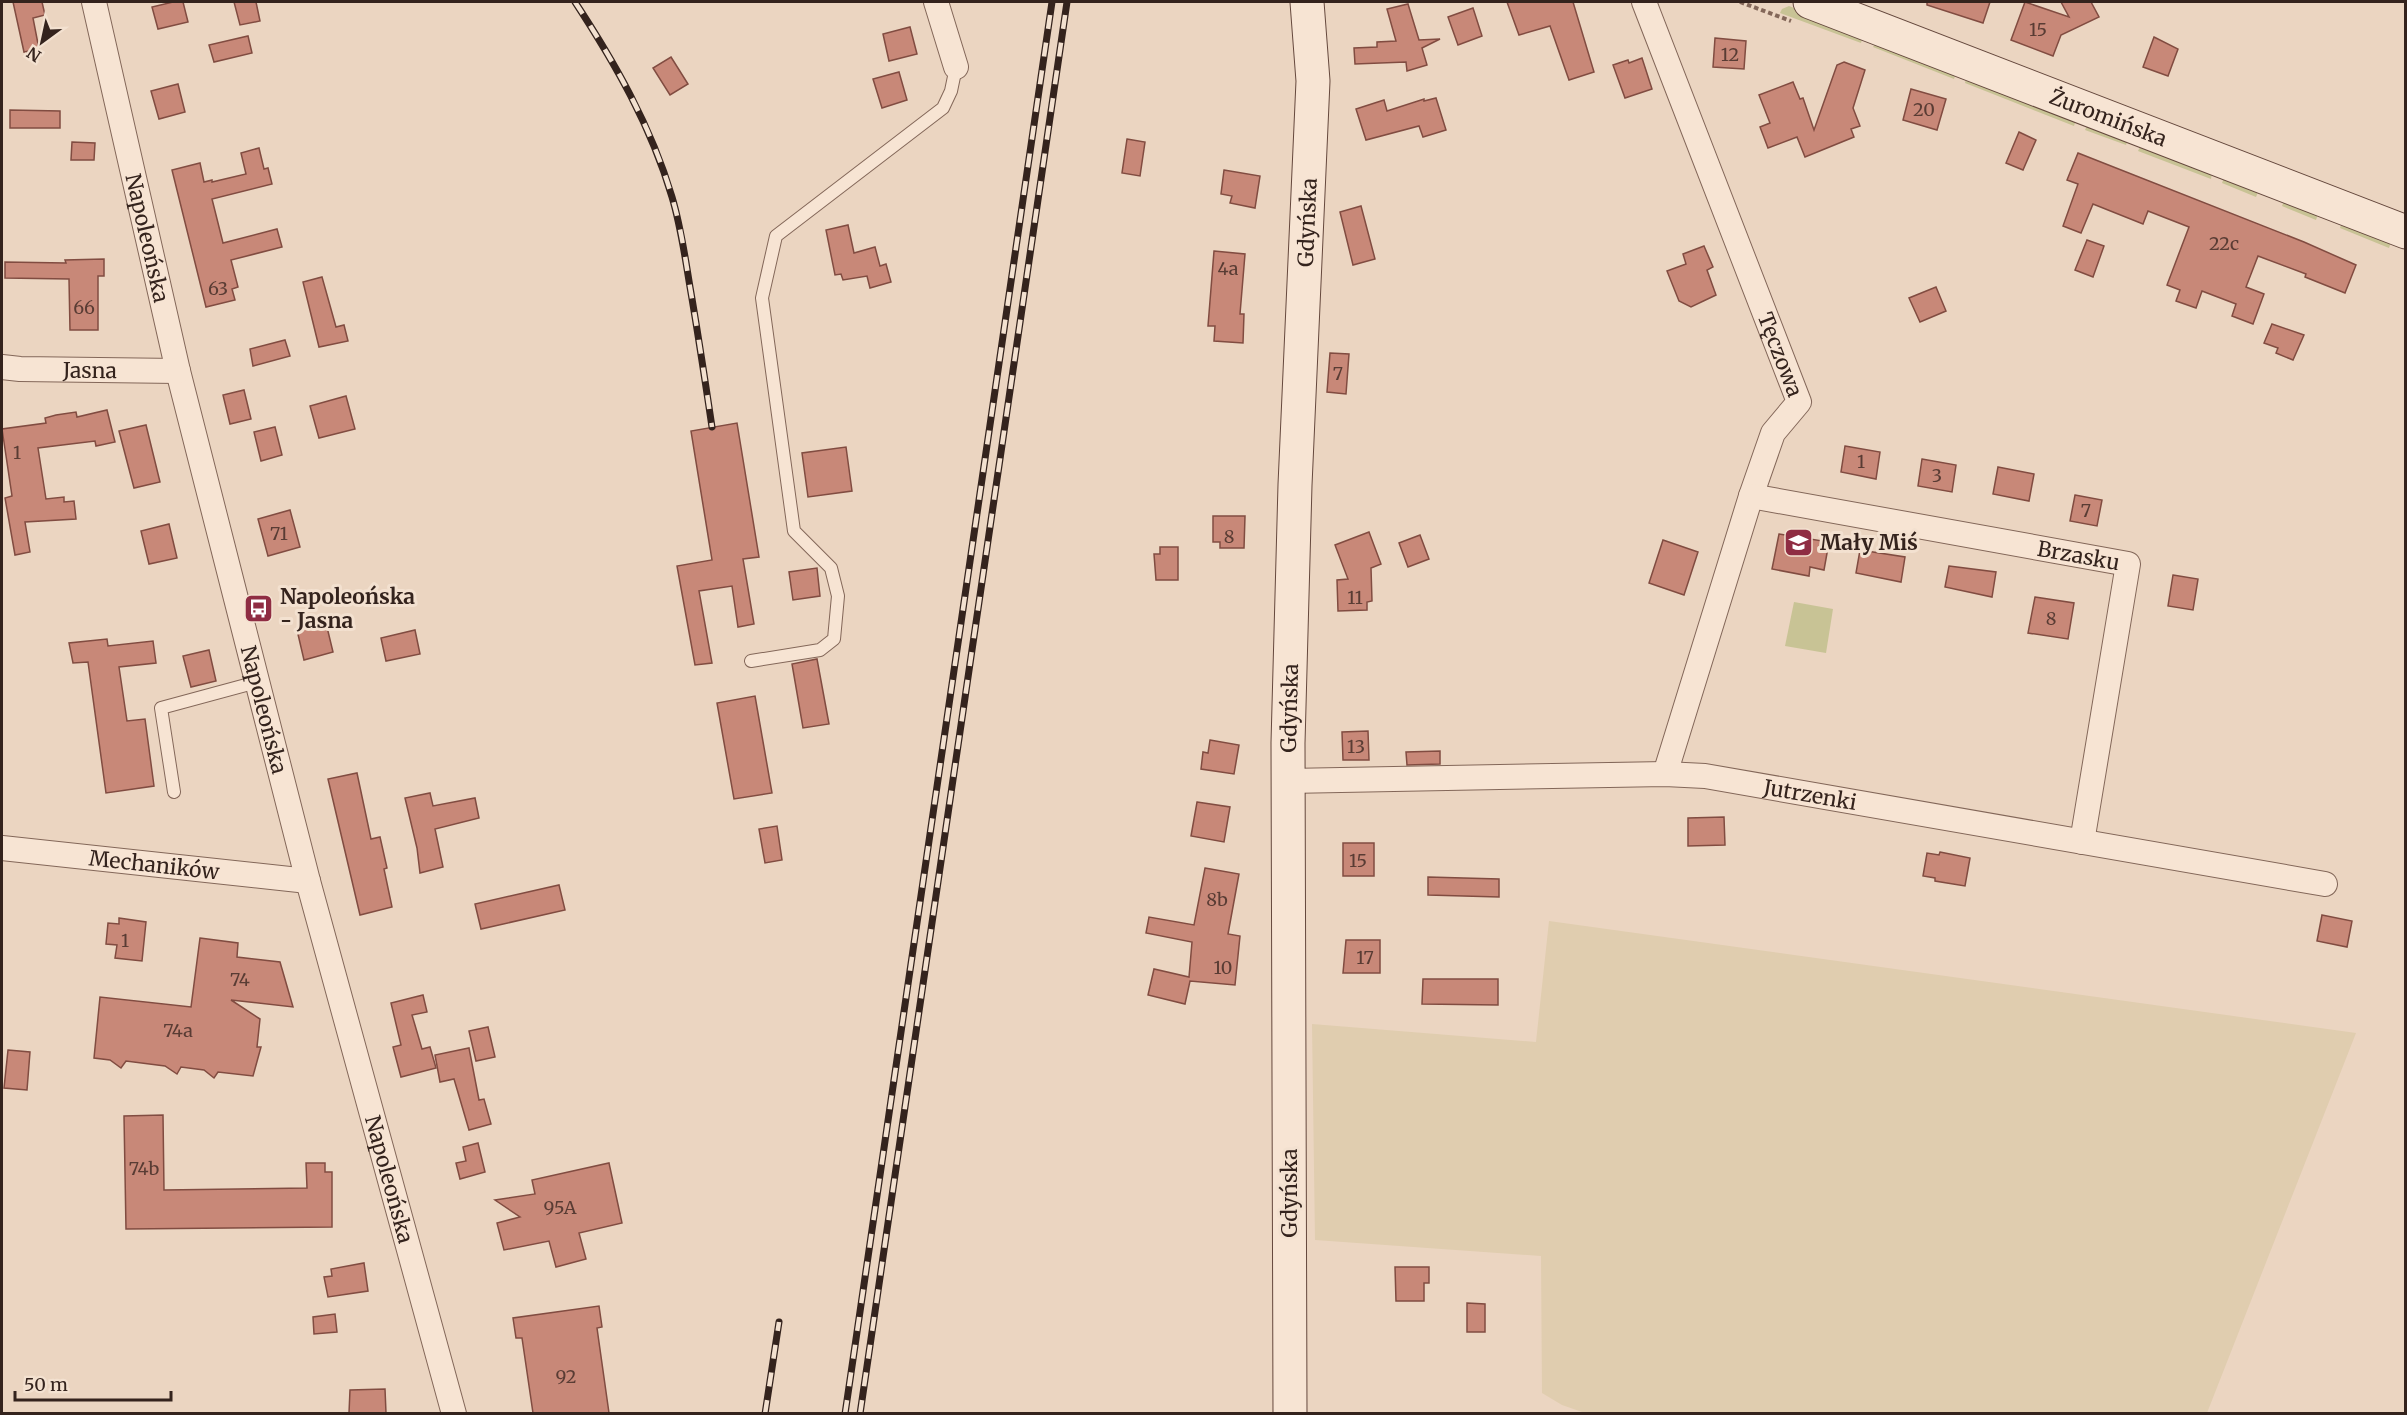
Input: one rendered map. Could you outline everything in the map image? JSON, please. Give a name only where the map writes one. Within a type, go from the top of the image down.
[{"type":"main road","name":"Gdyńska","points":[[1290,1413],[1288,781],[1295,485],[1313,81],[1307,2]]},
{"type":"main road","name":"Żuromińska","points":[[1810,2],[2406,232]]},
{"type":"street","name":"Napoleońska","points":[[94,2],[178,371],[257,682],[308,881],[454,1413]]},
{"type":"street","points":[[936,2],[956,67]]},
{"type":"street","name":"Tęczowa","points":[[1644,2],[1799,402],[1773,433],[1751,496],[1665,774]]},
{"type":"street","name":"Jasna","points":[[2,367],[178,371]]},
{"type":"street","name":"Brzasku","points":[[1751,496],[2128,564],[2082,842]]},
{"type":"street","name":"Jutrzenki","points":[[1288,781],[1665,774],[1705,776],[2325,884]]},
{"type":"street","name":"Mechaników","points":[[2,848],[308,881]]},
{"type":"lane","points":[[750,661],[820,650],[834,639],[838,596],[831,568],[794,531],[762,298],[776,236],[943,108],[951,91],[956,67]]},
{"type":"lane","points":[[174,792],[161,708],[257,682]]},
{"type":"shaded area","points":[[1789,6],[1858,33],[1862,39],[1861,43],[1780,13],[1782,9]]},
{"type":"shaded area","points":[[1876,42],[1956,73],[1954,79],[1873,47]]},
{"type":"shaded area","points":[[1966,79],[2076,120],[2074,126],[1965,83]]},
{"type":"shaded area","points":[[2088,124],[2128,140],[2126,145],[2085,130]]},
{"type":"shaded area","points":[[2141,145],[2212,172],[2211,179],[2138,151]]},
{"type":"shaded area","points":[[2224,178],[2258,192],[2256,197],[2222,183]]},
{"type":"shaded area","points":[[2284,201],[2318,214],[2316,220],[2282,206]]},
{"type":"shaded area","points":[[2342,222],[2391,242],[2389,248],[2340,228]]},
{"type":"shaded area","points":[[1794,602],[1833,609],[1826,653],[1785,646]]},
{"type":"shaded area","points":[[1549,921],[2356,1033],[2207,1413],[1585,1413],[1562,1405],[1542,1393],[1541,1256],[1315,1240],[1312,1024],[1536,1042]]},
{"type":"building","points":[[13,2],[42,2],[45,15],[33,18],[39,49],[24,52]]},
{"type":"building","points":[[183,2],[188,22],[158,29],[152,7]]},
{"type":"building","points":[[234,2],[256,2],[260,21],[240,25]]},
{"type":"building","points":[[1507,2],[1573,2],[1594,72],[1569,80],[1550,26],[1519,35]]},
{"type":"building","points":[[1927,2],[1990,2],[1983,23],[1927,5]]},
{"type":"building","points":[[2025,2],[2069,17],[2061,2],[2091,2],[2099,17],[2061,35],[2053,56],[2011,40]]},
{"type":"building","points":[[1408,4],[1419,40],[1440,39],[1422,48],[1427,65],[1407,71],[1406,62],[1355,64],[1354,48],[1377,47],[1377,42],[1396,41],[1387,9]]},
{"type":"building","points":[[1473,8],[1482,36],[1458,45],[1448,17]]},
{"type":"building","points":[[910,27],[917,54],[889,61],[883,34]]},
{"type":"building","points":[[248,36],[252,53],[214,62],[209,45]]},
{"type":"building","points":[[2154,37],[2178,49],[2168,76],[2143,67]]},
{"type":"building","points":[[1715,38],[1746,41],[1744,69],[1713,67]]},
{"type":"building","points":[[671,57],[688,84],[670,95],[653,68]]},
{"type":"building","points":[[1642,58],[1652,89],[1625,98],[1613,65],[1628,60],[1629,63]]},
{"type":"building","points":[[1844,62],[1865,70],[1853,108],[1860,126],[1851,129],[1854,137],[1805,157],[1797,137],[1768,148],[1760,127],[1770,123],[1759,95],[1793,82],[1800,99],[1803,98],[1814,130],[1837,65]]},
{"type":"building","points":[[899,72],[907,100],[882,108],[873,79]]},
{"type":"building","points":[[178,84],[185,112],[159,119],[151,91]]},
{"type":"building","points":[[1911,89],[1946,99],[1937,130],[1903,120]]},
{"type":"building","points":[[1436,98],[1446,130],[1423,137],[1419,126],[1366,140],[1356,109],[1384,100],[1387,111],[1424,99],[1424,101]]},
{"type":"building","points":[[10,110],[60,111],[60,128],[10,128]]},
{"type":"building","points":[[2019,132],[2036,140],[2023,170],[2006,163]]},
{"type":"building","points":[[1127,139],[1145,142],[1140,176],[1122,173]]},
{"type":"building","points":[[72,142],[95,143],[94,160],[71,160]]},
{"type":"building","points":[[259,148],[264,169],[268,168],[272,184],[212,199],[223,243],[277,229],[282,247],[231,260],[238,287],[232,289],[235,300],[206,307],[172,170],[200,163],[204,182],[246,174],[241,153]]},
{"type":"building","points":[[2078,153],[2304,242],[2356,265],[2345,293],[2305,277],[2306,274],[2258,256],[2246,287],[2264,294],[2253,324],[2232,316],[2236,304],[2202,291],[2196,308],[2176,301],[2180,290],[2167,285],[2189,227],[2148,211],[2143,224],[2093,204],[2081,233],[2063,226],[2078,184],[2067,180]]},
{"type":"building","points":[[1224,170],[1260,176],[1255,208],[1230,203],[1232,196],[1221,194]]},
{"type":"building","points":[[1361,206],[1375,259],[1353,265],[1340,212]]},
{"type":"building","points":[[848,225],[854,253],[875,247],[880,266],[886,264],[891,282],[870,288],[867,276],[843,280],[841,274],[835,275],[826,230]]},
{"type":"building","points":[[2087,240],[2104,246],[2093,277],[2075,270]]},
{"type":"building","points":[[1704,246],[1713,267],[1707,270],[1716,295],[1691,307],[1679,301],[1667,271],[1686,264],[1683,254]]},
{"type":"building","points":[[1214,251],[1245,254],[1240,314],[1244,314],[1243,343],[1214,341],[1215,326],[1208,326]]},
{"type":"building","points":[[104,259],[104,276],[98,276],[98,330],[70,330],[69,279],[5,278],[5,262],[66,263],[65,260]]},
{"type":"building","points":[[322,277],[336,327],[344,325],[348,341],[319,347],[303,282]]},
{"type":"building","points":[[1936,287],[1946,311],[1920,322],[1909,298]]},
{"type":"building","points":[[2272,324],[2304,335],[2293,360],[2276,353],[2278,348],[2264,343]]},
{"type":"building","points":[[285,340],[290,356],[253,366],[250,349]]},
{"type":"building","points":[[1330,353],[1349,354],[1346,394],[1327,392]]},
{"type":"building","points":[[244,390],[251,419],[230,424],[223,395]]},
{"type":"building","points":[[346,396],[355,429],[319,438],[310,406]]},
{"type":"building","points":[[107,410],[115,442],[96,446],[95,441],[38,448],[46,499],[64,497],[64,502],[74,501],[76,519],[25,522],[30,552],[15,555],[5,498],[12,496],[2,429],[46,423],[45,418],[56,415],[76,412],[77,417]]},
{"type":"building","points":[[737,423],[759,557],[743,559],[754,624],[738,627],[732,586],[699,591],[712,663],[695,665],[677,566],[712,560],[691,431]]},
{"type":"building","points":[[146,425],[160,482],[134,488],[119,431]]},
{"type":"building","points":[[275,427],[282,455],[261,461],[254,432]]},
{"type":"building","points":[[1845,446],[1880,452],[1876,479],[1841,472]]},
{"type":"building","points":[[846,447],[852,491],[808,497],[802,453]]},
{"type":"building","points":[[1922,459],[1956,465],[1952,492],[1918,486]]},
{"type":"building","points":[[1998,467],[2034,474],[2029,501],[1993,494]]},
{"type":"building","points":[[2075,495],[2102,500],[2097,526],[2070,521]]},
{"type":"building","points":[[290,510],[300,547],[268,556],[258,519]]},
{"type":"building","points":[[1213,516],[1245,516],[1244,548],[1220,548],[1220,542],[1213,542]]},
{"type":"building","points":[[169,524],[177,558],[149,564],[141,531]]},
{"type":"building","points":[[1369,532],[1381,564],[1371,568],[1372,601],[1367,602],[1367,610],[1338,611],[1337,580],[1348,579],[1335,545]]},
{"type":"building","points":[[1779,534],[1829,542],[1824,570],[1810,567],[1809,576],[1772,569]]},
{"type":"building","points":[[1420,535],[1429,559],[1408,567],[1399,543]]},
{"type":"building","points":[[1663,540],[1698,552],[1684,595],[1649,583]]},
{"type":"building","points":[[1160,547],[1178,547],[1178,580],[1156,580],[1154,554],[1160,554]]},
{"type":"building","points":[[1860,550],[1905,557],[1901,582],[1856,573]]},
{"type":"building","points":[[1949,566],[1996,572],[1992,597],[1945,587]]},
{"type":"building","points":[[817,568],[820,596],[793,600],[789,572]]},
{"type":"building","points":[[2173,575],[2198,579],[2193,610],[2168,606]]},
{"type":"building","points":[[2035,597],[2074,603],[2068,639],[2028,633]]},
{"type":"building","points":[[326,623],[333,652],[304,660],[297,630]]},
{"type":"building","points":[[415,630],[420,654],[386,661],[381,638]]},
{"type":"building","points":[[107,639],[108,646],[153,641],[156,663],[119,667],[127,721],[145,719],[154,786],[106,793],[88,662],[73,663],[69,643]]},
{"type":"building","points":[[209,650],[216,681],[191,687],[183,656]]},
{"type":"building","points":[[817,659],[829,724],[803,728],[792,664]]},
{"type":"building","points":[[755,696],[772,793],[734,799],[717,703]]},
{"type":"building","points":[[1368,731],[1369,760],[1343,760],[1342,732]]},
{"type":"building","points":[[1210,740],[1239,745],[1234,774],[1201,769],[1203,752],[1208,753]]},
{"type":"building","points":[[1440,751],[1440,764],[1407,765],[1406,752]]},
{"type":"building","points":[[357,773],[371,839],[380,837],[392,907],[360,915],[328,779]]},
{"type":"building","points":[[430,793],[433,806],[475,798],[479,818],[435,829],[443,867],[420,873],[417,848],[405,798]]},
{"type":"building","points":[[1197,802],[1230,807],[1224,842],[1191,836]]},
{"type":"building","points":[[1724,817],[1725,845],[1688,846],[1688,818]]},
{"type":"building","points":[[777,826],[782,860],[765,863],[759,829]]},
{"type":"building","points":[[1343,843],[1374,843],[1374,876],[1343,876]]},
{"type":"building","points":[[1940,852],[1970,858],[1965,886],[1935,881],[1935,878],[1923,876],[1927,853],[1939,855]]},
{"type":"building","points":[[1205,868],[1239,874],[1228,934],[1240,936],[1235,985],[1190,981],[1185,1004],[1148,995],[1154,969],[1189,977],[1192,942],[1146,933],[1149,917],[1194,925]]},
{"type":"building","points":[[1428,877],[1499,879],[1499,897],[1428,895]]},
{"type":"building","points":[[559,885],[565,910],[481,929],[475,904]]},
{"type":"building","points":[[2322,915],[2352,921],[2347,947],[2317,941]]},
{"type":"building","points":[[119,918],[146,922],[142,961],[115,958],[117,945],[106,944],[108,923],[119,924]]},
{"type":"building","points":[[200,938],[238,943],[237,957],[280,962],[293,1007],[231,1000],[260,1019],[257,1047],[261,1047],[253,1076],[218,1072],[214,1078],[204,1070],[181,1067],[177,1074],[165,1066],[126,1061],[121,1068],[110,1060],[94,1058],[100,997],[191,1007]]},
{"type":"building","points":[[1346,940],[1380,940],[1380,973],[1343,973]]},
{"type":"building","points":[[1423,979],[1498,979],[1498,1005],[1422,1004]]},
{"type":"building","points":[[423,995],[427,1012],[412,1015],[422,1049],[430,1047],[436,1068],[401,1077],[393,1047],[401,1045],[391,1003]]},
{"type":"building","points":[[488,1027],[495,1057],[476,1061],[469,1031]]},
{"type":"building","points":[[469,1048],[479,1100],[484,1099],[491,1124],[469,1130],[454,1079],[440,1082],[435,1055]]},
{"type":"building","points":[[8,1050],[30,1052],[27,1090],[4,1088]]},
{"type":"building","points":[[163,1115],[164,1190],[307,1188],[306,1163],[325,1163],[325,1172],[332,1172],[332,1227],[126,1229],[124,1116]]},
{"type":"building","points":[[478,1143],[485,1172],[460,1179],[456,1163],[466,1161],[463,1147]]},
{"type":"building","points":[[609,1163],[622,1223],[579,1233],[586,1259],[556,1267],[549,1241],[504,1250],[497,1223],[520,1217],[495,1200],[535,1194],[532,1180]]},
{"type":"building","points":[[364,1263],[368,1291],[328,1297],[324,1277],[332,1276],[331,1269]]},
{"type":"building","points":[[1395,1267],[1429,1267],[1429,1283],[1424,1283],[1424,1301],[1396,1301]]},
{"type":"building","points":[[1467,1303],[1485,1304],[1485,1332],[1467,1332]]},
{"type":"building","points":[[599,1306],[602,1327],[597,1328],[609,1413],[533,1413],[522,1338],[516,1338],[513,1318]]},
{"type":"building","points":[[335,1314],[337,1332],[314,1334],[313,1317]]},
{"type":"building","points":[[385,1389],[386,1413],[349,1413],[350,1390]]},
{"type":"railway","points":[[575,2],[604,48],[643,120],[672,197],[699,339],[712,427]]},
{"type":"railway","points":[[845,1414],[1052,2]]},
{"type":"railway","points":[[860,1414],[1067,2]]},
{"type":"railway","points":[[765,1414],[779,1322]]},
{"type":"place","name":"Mały Miś","points":[[1799,542]]},
{"type":"place","name":"Napoleońska - Jasna","points":[[259,608]]}]
